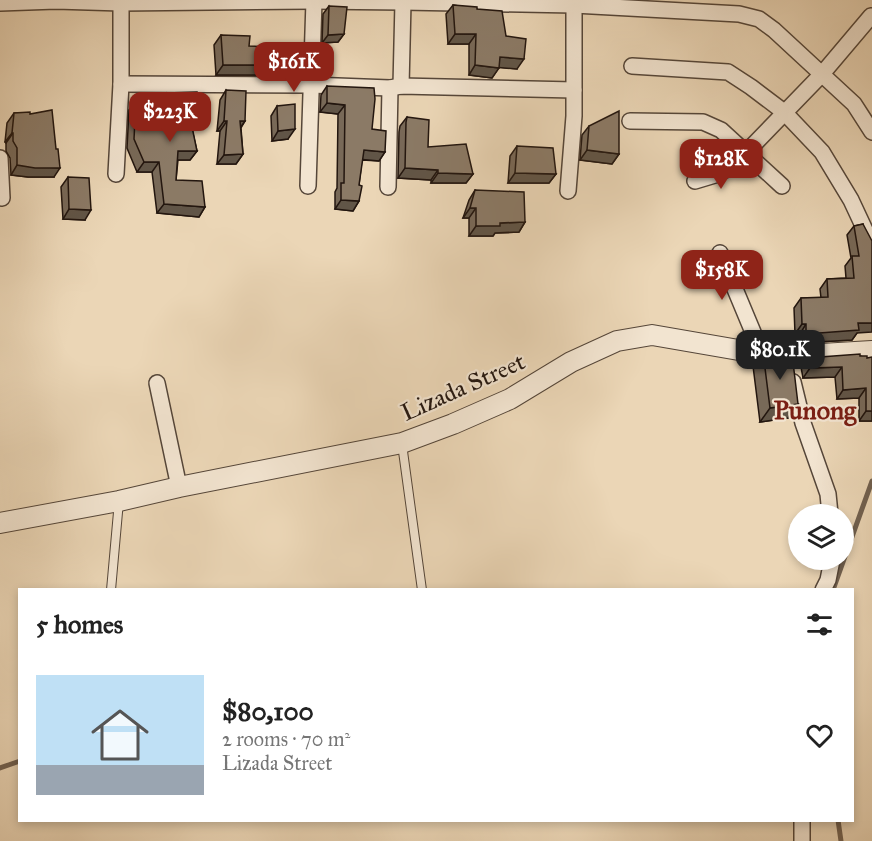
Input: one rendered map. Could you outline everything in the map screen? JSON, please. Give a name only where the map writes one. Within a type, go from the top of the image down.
[{"type":"street","points":[[308,186],[314,1]]},
{"type":"street","points":[[0,3],[314,1],[740,7],[774,30],[854,104],[872,132]]},
{"type":"street","points":[[388,187],[403,2]]},
{"type":"street","points":[[116,174],[121,84],[121,3]]},
{"type":"street","points":[[568,191],[574,116],[574,5]]},
{"type":"street","points":[[695,181],[733,166],[822,74],[870,16]]},
{"type":"street","points":[[632,66],[728,72],[751,87],[784,112],[822,152],[850,200],[872,245]]},
{"type":"street","points":[[121,84],[574,90]]},
{"type":"street","points":[[630,121],[703,122],[721,130],[782,186]]},
{"type":"street","points":[[0,158],[2,198]]},
{"type":"street","points":[[720,253],[755,337],[756,353]]},
{"type":"street","name":"Lizada Street","points":[[0,523],[402,443],[510,399],[571,362],[617,341],[652,335],[756,353],[788,356],[872,351]]},
{"type":"street","points":[[788,356],[802,423],[828,494],[829,504]]},
{"type":"street","points":[[157,384],[179,487]]},
{"type":"street","points":[[824,588],[830,570]]},
{"type":"street","points":[[802,822],[802,841]]},
{"type":"lane","points":[[402,443],[422,588]]},
{"type":"lane","points":[[111,588],[119,501]]},
{"type":"building","points":[[453,5],[502,11],[506,36],[526,39],[524,59],[500,57],[499,68],[475,65],[476,34],[455,34]]},
{"type":"building","points":[[329,6],[347,7],[344,34],[328,35]]},
{"type":"building","points":[[221,35],[250,36],[249,46],[271,47],[270,65],[223,65]]},
{"type":"building","points":[[327,86],[374,88],[372,129],[386,131],[385,152],[364,150],[359,201],[341,200],[341,183],[344,183],[345,105],[327,103]]},
{"type":"building","points":[[226,90],[246,91],[245,121],[240,121],[243,154],[224,155],[227,121],[224,121]]},
{"type":"building","points":[[197,92],[197,122],[191,122],[197,151],[178,151],[176,180],[202,181],[205,207],[164,204],[159,162],[144,162],[134,139],[136,100],[167,100],[167,93]]},
{"type":"building","points":[[295,104],[295,129],[278,131],[277,106]]},
{"type":"building","points":[[52,110],[60,168],[17,165],[17,148],[12,133],[14,113],[30,112],[30,114]]},
{"type":"building","points":[[619,111],[619,154],[587,150],[589,126]]},
{"type":"building","points":[[407,117],[429,120],[428,147],[466,144],[473,174],[438,173],[438,170],[405,168]]},
{"type":"building","points":[[517,146],[553,148],[556,174],[515,173]]},
{"type":"building","points":[[68,177],[89,178],[91,210],[69,209]]},
{"type":"building","points":[[475,190],[524,192],[525,222],[500,223],[500,226],[476,226],[476,208],[470,208]]},
{"type":"building","points":[[863,224],[872,241],[872,323],[858,323],[859,330],[806,334],[806,324],[802,324],[801,298],[828,297],[827,279],[854,278],[852,256],[859,256],[854,226]]},
{"type":"building","points":[[763,352],[793,362],[798,404],[770,408]]},
{"type":"building","points":[[860,354],[867,358],[872,357],[872,411],[866,411],[866,388],[843,390],[842,367],[810,368],[807,358]]},
{"type":"waterway","points":[[834,588],[872,481]]},
{"type":"waterway","points":[[0,768],[18,762]]},
{"type":"waterway","points":[[838,822],[841,841]]},
{"type":"district","name":"Punong","points":[[815,410]]}]
